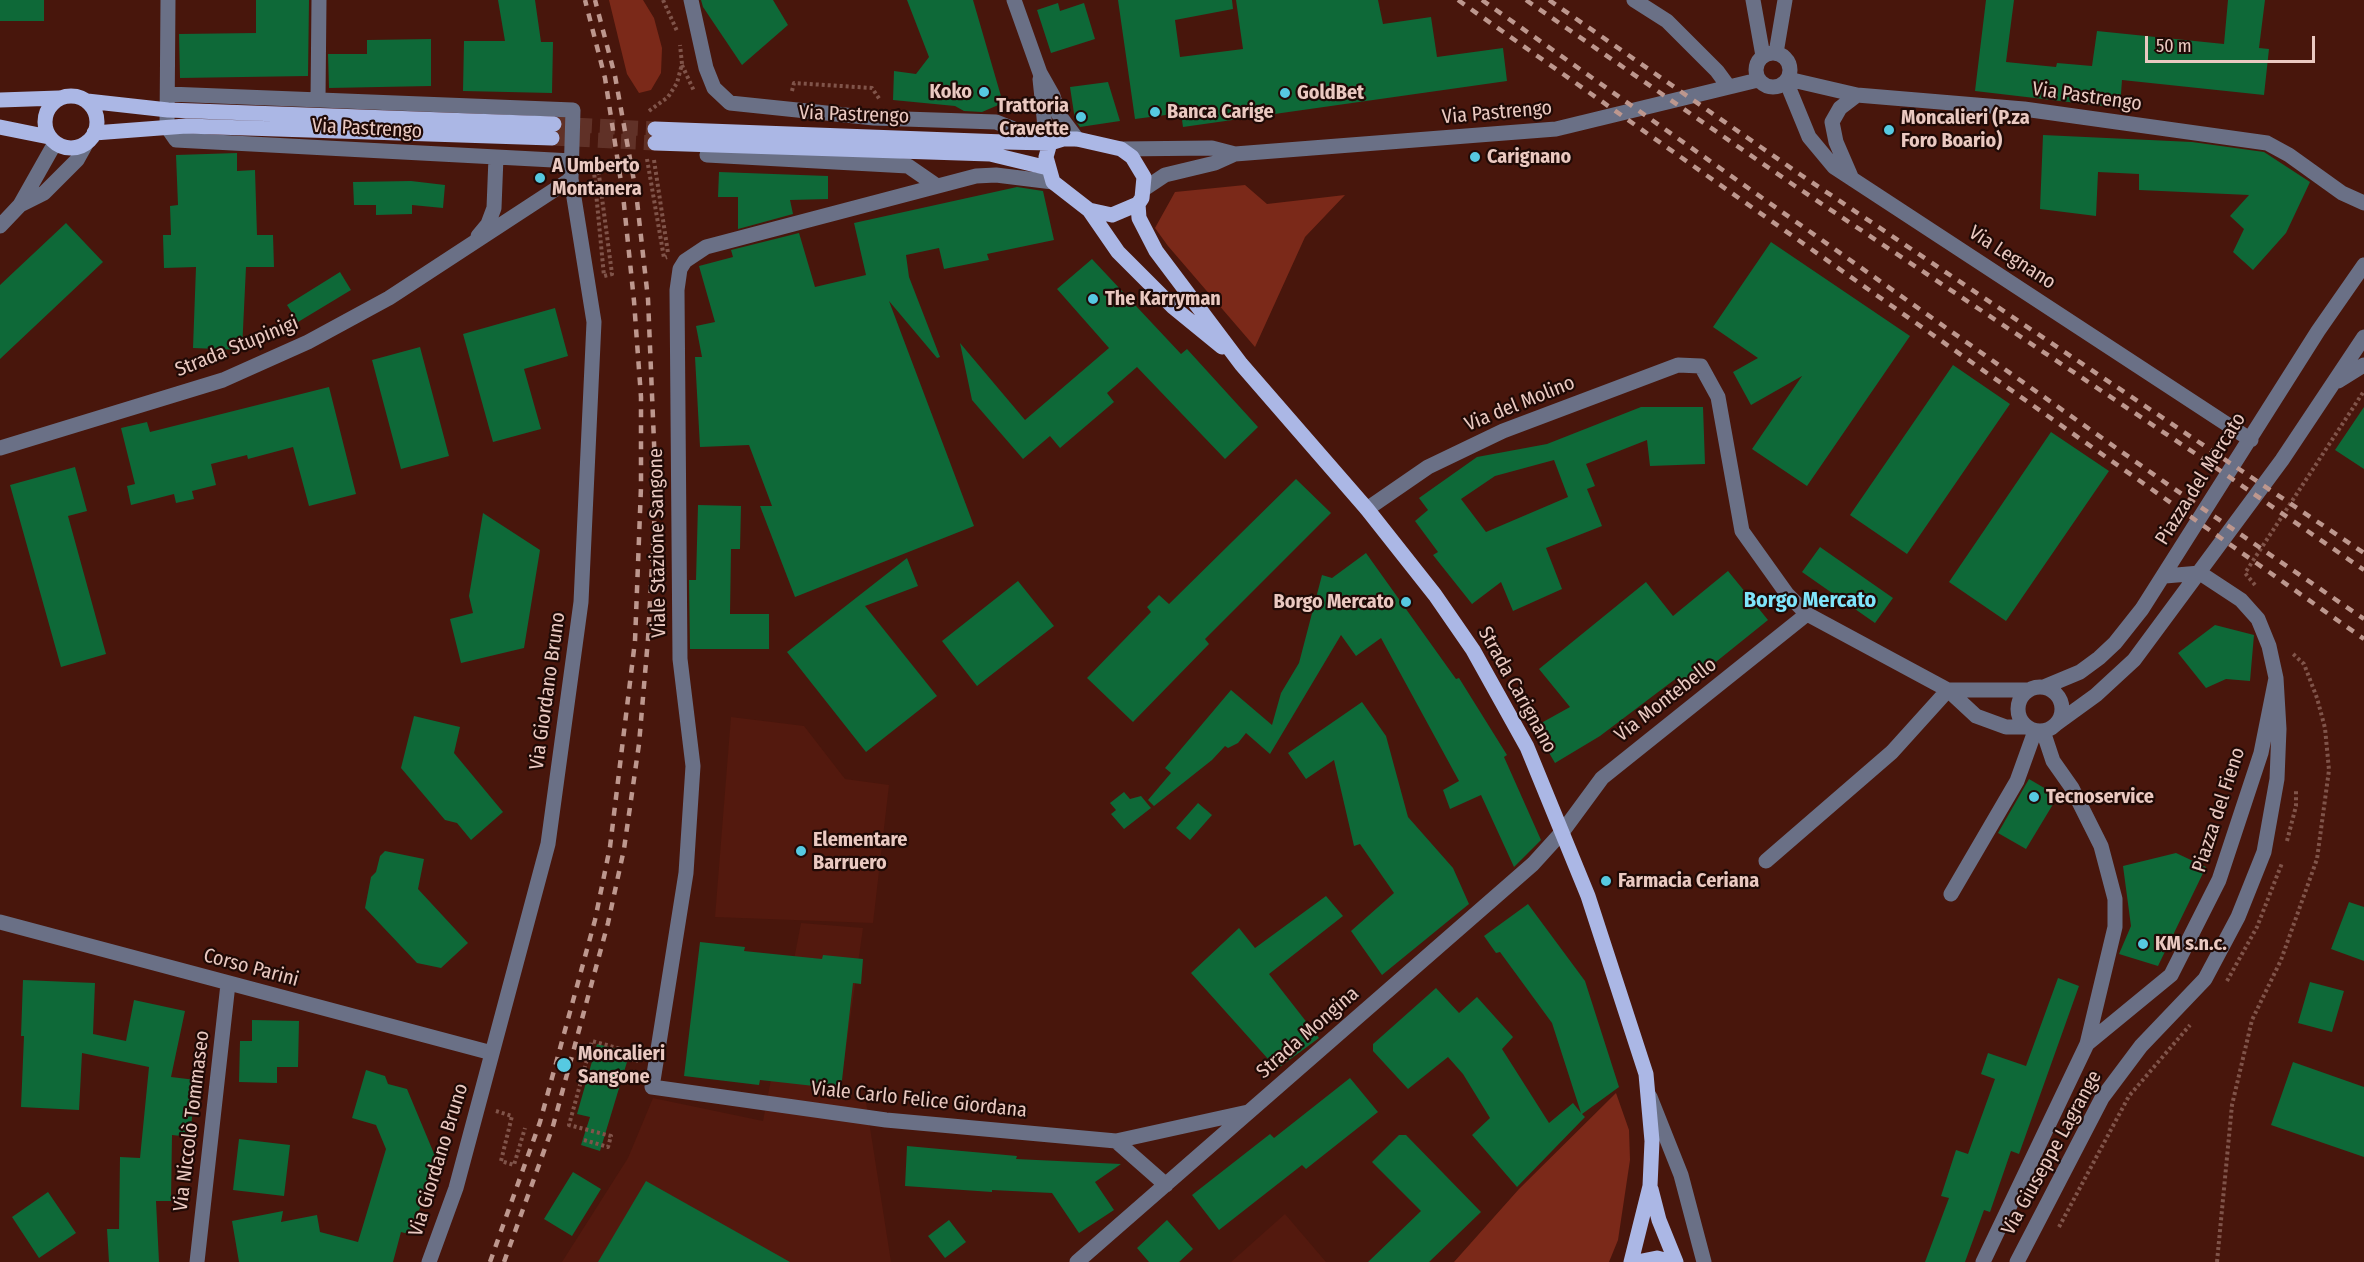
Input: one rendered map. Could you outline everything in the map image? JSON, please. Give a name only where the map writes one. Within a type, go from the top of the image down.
[{"type":"main road","points":[[0,100],[76,96],[87,101],[97,119],[91,138],[68,148],[52,140],[0,127]]},
{"type":"main road","points":[[52,140],[45,120],[47,111],[59,98]]},
{"type":"main road","name":"Via Pastrengo","points":[[87,101],[168,110],[553,131],[167,127],[91,138]]},
{"type":"main road","name":"Via Pastrengo","points":[[654,141],[1050,143],[1063,139],[1077,139],[1121,149]]},
{"type":"main road","name":"Via Pastrengo","points":[[654,141],[990,154],[1050,175],[1089,210]]},
{"type":"main road","points":[[1050,143],[1046,157],[1050,175]]},
{"type":"main road","points":[[1089,210],[1112,215],[1138,204],[1144,189],[1142,170],[1132,157],[1121,149]]},
{"type":"main road","name":"Strada Carignano","points":[[1138,204],[1139,218],[1156,251],[1241,364],[1367,509],[1435,595],[1473,650],[1527,747],[1563,831],[1613,968],[1646,1074],[1650,1096],[1650,1186],[1631,1262]]},
{"type":"main road","name":"Strada Carignano","points":[[1089,210],[1118,252],[1173,307],[1241,364]]},
{"type":"main road","name":"Strada Carignano","points":[[1650,1186],[1674,1262]]},
{"type":"main road","points":[[1637,1262],[1657,1258],[1674,1262]]},
{"type":"street","points":[[167,127],[168,0]]},
{"type":"street","points":[[318,99],[319,0]]},
{"type":"street","points":[[691,0],[706,68],[714,88],[730,103],[874,118],[996,122],[1050,143]]},
{"type":"street","points":[[1014,0],[1040,73],[1053,96],[1059,115],[1077,139]]},
{"type":"street","points":[[1634,0],[1667,21],[1717,71],[1728,86]]},
{"type":"street","points":[[1753,0],[1770,54]]},
{"type":"street","points":[[1758,80],[1756,65],[1770,54],[1785,0]]},
{"type":"street","points":[[1770,54],[1783,56],[1790,65],[1787,80]]},
{"type":"street","points":[[1040,73],[1045,127],[1050,143]]},
{"type":"street","name":"Via Pastrengo","points":[[1121,149],[1212,148],[1235,154],[1556,129],[1728,86],[1758,80],[1769,88],[1779,87],[1787,80],[1857,94],[2024,109],[2267,143],[2289,154],[2342,193],[2364,203]]},
{"type":"street","name":"Via Legnano","points":[[1787,80],[1809,138],[1820,153],[1852,178],[2251,440]]},
{"type":"street","name":"Via Pastrengo","points":[[168,94],[573,110]]},
{"type":"street","points":[[1852,178],[1836,142],[1832,122],[1839,108],[1857,94]]},
{"type":"street","name":"Via Giordano Bruno","points":[[429,1262],[456,1188],[548,844],[582,602],[594,322],[572,179],[573,110]]},
{"type":"street","name":"Via Pastrengo","points":[[167,127],[176,141],[572,161]]},
{"type":"street","points":[[20,205],[44,193],[77,160],[91,138]]},
{"type":"street","points":[[0,226],[20,205],[52,140]]},
{"type":"street","name":"Via Pastrengo","points":[[1144,189],[1165,175],[1215,163],[1235,154]]},
{"type":"street","points":[[707,155],[908,166],[937,186]]},
{"type":"street","name":"Strada Stupinigi","points":[[472,244],[488,224],[494,208],[496,157]]},
{"type":"street","name":"Viale Stazione Sangone","points":[[652,1088],[686,873],[693,766],[680,659],[677,290],[680,269],[695,252],[706,247],[976,176],[1050,175]]},
{"type":"street","name":"Strada Stupinigi","points":[[0,448],[223,380],[308,342],[389,298],[572,179]]},
{"type":"street","name":"Piazza del Mercato","points":[[1948,690],[2028,690],[2044,687],[2080,672],[2115,643],[2165,576],[2318,331],[2364,265]]},
{"type":"street","points":[[2040,728],[2096,695],[2134,660],[2282,460],[2364,337]]},
{"type":"street","name":"Via del Molino","points":[[1367,509],[1428,467],[1503,430],[1678,365],[1701,366]]},
{"type":"street","points":[[2333,384],[2364,365]]},
{"type":"street","name":"Piazza del Mercato","points":[[1701,366],[1718,397],[1742,531],[1787,594],[1807,614],[1948,690],[1976,716],[2006,727],[2040,728]]},
{"type":"street","points":[[2165,576],[2200,573]]},
{"type":"street","name":"Piazza del Fieno","points":[[2087,1044],[2171,975],[2219,880],[2261,753],[2276,678],[2269,646],[2258,619],[2241,600],[2200,573]]},
{"type":"street","name":"Via Montebello","points":[[1563,831],[1602,778],[1807,614]]},
{"type":"street","name":"Via Giuseppe Lagrange","points":[[2017,1262],[2102,1098],[2141,1046],[2205,979],[2238,917],[2264,852],[2277,779],[2279,729],[2276,678]]},
{"type":"street","points":[[1951,894],[2017,781],[2040,728],[2062,712],[2062,705],[2056,693],[2044,687]]},
{"type":"street","points":[[1766,861],[1892,752],[1948,690]]},
{"type":"street","points":[[2028,690],[2019,701],[2018,715],[2040,728]]},
{"type":"street","name":"Via Giuseppe Lagrange","points":[[1983,1262],[2087,1044],[2115,927],[2115,899],[2101,846],[2072,788],[2053,761],[2040,728]]},
{"type":"street","name":"Strada Mongina","points":[[1084,1260],[1166,1185],[1533,864],[1563,831]]},
{"type":"street","name":"Corso Parini","points":[[0,922],[492,1053]]},
{"type":"street","name":"Via Niccolò Tommaseo","points":[[197,1262],[228,984]]},
{"type":"street","name":"Viale Carlo Felice Giordana","points":[[652,1088],[886,1120],[1116,1141],[1250,1112]]},
{"type":"street","name":"Strada Carignano","points":[[1650,1096],[1681,1175],[1704,1262]]},
{"type":"street","points":[[1116,1141],[1166,1185]]},
{"type":"path","points":[[648,111],[668,97],[677,83],[682,64],[679,36],[663,0]]},
{"type":"path","points":[[654,141],[669,257]]},
{"type":"path","points":[[593,160],[597,160],[612,274],[604,276],[593,160]]},
{"type":"path","points":[[2257,588],[2245,573],[2364,391]]},
{"type":"path","points":[[2217,1262],[2232,1105],[2252,1020],[2281,960],[2317,859],[2329,770],[2325,728],[2317,698],[2304,664],[2292,653],[2290,646]]},
{"type":"path","points":[[584,1140],[608,1147],[611,1136],[569,1125],[592,1041],[632,1052],[630,1059],[656,1064]]},
{"type":"path","points":[[480,1098],[498,1102],[496,1113],[512,1116],[501,1161],[514,1165],[525,1128]]},
{"type":"shaded area","points":[[609,0],[643,0],[654,18],[662,48],[661,73],[651,90],[639,93],[627,74]]},
{"type":"shaded area","points":[[1245,185],[1267,204],[1345,195],[1305,237],[1255,347],[1155,228],[1175,192]]},
{"type":"shaded area","name":"Elementare Barruero","points":[[731,717],[804,726],[845,779],[889,785],[873,923],[715,917]]},
{"type":"shaded area","points":[[801,923],[863,928],[839,1098],[866,1102],[891,1262],[562,1262],[628,1158],[653,1098],[763,1121]]},
{"type":"shaded area","points":[[1616,1093],[1629,1130],[1630,1160],[1618,1240],[1609,1262],[1454,1262],[1519,1189]]},
{"type":"shaded area","points":[[1285,1214],[1326,1262],[1231,1262]]},
{"type":"building","points":[[0,0],[44,0],[44,21],[0,21]]},
{"type":"building","points":[[256,0],[309,0],[308,76],[180,78],[179,34],[256,33]]},
{"type":"building","points":[[498,0],[535,0],[541,42],[553,42],[552,93],[463,91],[464,41],[505,41]]},
{"type":"building","points":[[701,0],[773,0],[788,25],[742,65],[703,7]]},
{"type":"building","points":[[907,0],[973,0],[1003,103],[982,112],[964,111],[955,106],[893,100],[894,71],[916,74],[929,57]]},
{"type":"building","points":[[1118,0],[1232,0],[1233,9],[1175,20],[1180,57],[1243,49],[1236,0],[1378,0],[1383,24],[1431,17],[1437,57],[1503,48],[1507,81],[1183,127],[1181,113],[1135,119]]},
{"type":"building","points":[[1986,0],[2014,0],[2006,62],[2056,67],[2057,63],[2092,66],[2097,31],[2224,44],[2228,0],[2265,0],[2259,48],[2269,49],[2264,95],[2122,80],[2120,108],[1975,91]]},
{"type":"building","points":[[1058,3],[1060,11],[1084,3],[1095,39],[1051,53],[1037,10]]},
{"type":"building","points":[[431,39],[431,86],[329,88],[328,54],[367,54],[367,40]]},
{"type":"building","points":[[1108,82],[1120,121],[1080,127],[1075,120],[1070,87]]},
{"type":"building","points":[[2043,135],[2192,142],[2264,152],[2310,182],[2286,233],[2253,270],[2233,252],[2244,229],[2230,216],[2249,195],[2139,190],[2139,174],[2098,172],[2096,216],[2040,209]]},
{"type":"building","points":[[237,153],[237,171],[255,170],[257,235],[273,235],[274,267],[246,267],[242,350],[193,348],[196,267],[164,268],[163,235],[171,235],[170,206],[178,205],[176,155]]},
{"type":"building","points":[[719,172],[828,176],[828,199],[790,200],[793,214],[738,229],[738,197],[718,197]]},
{"type":"building","points":[[411,181],[445,185],[443,208],[412,205],[412,214],[376,215],[376,205],[354,205],[353,182]]},
{"type":"building","points":[[1017,187],[1043,191],[1054,240],[987,254],[989,260],[944,269],[939,248],[906,255],[909,277],[940,357],[937,358],[889,301],[974,526],[795,597],[760,506],[772,506],[749,445],[700,447],[695,357],[702,357],[696,326],[715,322],[699,266],[733,257],[731,250],[799,233],[815,287],[866,275],[854,223]]},
{"type":"building","points":[[66,223],[103,262],[0,359],[0,285]]},
{"type":"building","points":[[1771,242],[1910,336],[1807,486],[1752,449],[1802,376],[1751,405],[1733,372],[1758,358],[1713,327]]},
{"type":"building","points":[[1092,259],[1181,354],[1187,349],[1258,427],[1225,459],[1137,367],[1107,393],[1114,402],[1060,448],[1050,436],[1023,459],[972,400],[960,343],[1025,420],[1109,348],[1057,289]]},
{"type":"building","points":[[340,272],[351,290],[298,322],[287,305]]},
{"type":"building","points":[[555,308],[568,356],[524,369],[541,429],[493,442],[463,334]]},
{"type":"building","points":[[420,347],[449,456],[401,469],[372,360]]},
{"type":"building","points":[[1953,365],[2010,404],[1907,554],[1850,515]]},
{"type":"building","points":[[329,387],[356,494],[309,506],[293,447],[248,459],[247,455],[211,464],[216,485],[192,491],[194,499],[176,503],[174,494],[131,505],[127,486],[135,484],[121,428],[147,422],[150,432]]},
{"type":"building","points":[[1641,407],[1703,407],[1705,464],[1650,466],[1647,440],[1586,464],[1595,486],[1587,489],[1602,526],[1546,548],[1562,589],[1513,611],[1501,582],[1472,604],[1433,555],[1438,552],[1415,521],[1428,510],[1419,498],[1477,457],[1547,444]],"holes":[[[1554,460],[1568,497],[1486,532],[1461,499],[1495,476]]]},
{"type":"building","points":[[2364,407],[2364,469],[2335,450]]},
{"type":"building","points":[[2051,432],[2109,471],[2006,621],[1949,582]]},
{"type":"building","points":[[75,467],[87,511],[68,516],[106,654],[61,667],[10,485]]},
{"type":"building","points":[[1296,479],[1331,513],[1205,639],[1209,644],[1133,722],[1087,678],[1151,612],[1147,607],[1159,595],[1169,604]]},
{"type":"building","points":[[698,505],[741,506],[740,549],[731,549],[730,614],[769,614],[769,649],[690,649],[689,580],[696,580]]},
{"type":"building","points":[[483,513],[540,550],[524,648],[461,663],[450,619],[473,613],[469,596]]},
{"type":"building","points":[[1820,547],[1893,598],[1875,623],[1802,572]]},
{"type":"building","points":[[1366,553],[1456,679],[1459,678],[1507,755],[1504,757],[1541,840],[1514,867],[1481,795],[1450,809],[1443,790],[1459,781],[1381,638],[1356,656],[1341,635],[1270,754],[1246,733],[1238,743],[1228,748],[1225,746],[1212,760],[1154,806],[1148,800],[1171,773],[1165,768],[1231,690],[1272,725],[1281,693],[1299,663],[1322,575],[1332,578]]},
{"type":"building","points":[[907,558],[918,586],[865,606],[937,696],[866,752],[787,652]]},
{"type":"building","points":[[1728,571],[1768,620],[1686,686],[1678,677],[1600,736],[1555,763],[1534,727],[1570,707],[1539,669],[1646,582],[1673,616]]},
{"type":"building","points":[[1018,581],[1054,626],[977,686],[942,641]]},
{"type":"building","points":[[2215,625],[2254,635],[2250,681],[2226,679],[2206,688],[2178,653]]},
{"type":"building","points":[[1362,702],[1386,736],[1408,817],[1453,868],[1469,904],[1382,975],[1351,931],[1394,893],[1360,844],[1354,846],[1334,760],[1306,779],[1288,753]]},
{"type":"building","points":[[414,716],[460,727],[454,753],[503,812],[471,840],[457,823],[445,820],[401,768]]},
{"type":"building","points":[[2029,779],[2058,796],[2026,849],[1998,833]]},
{"type":"building","points":[[1124,792],[1130,799],[1141,796],[1151,808],[1124,829],[1111,814],[1116,810],[1110,803]]},
{"type":"building","points":[[1198,803],[1212,815],[1190,840],[1176,828]]},
{"type":"building","points":[[385,851],[424,859],[418,889],[468,943],[441,968],[417,963],[365,908],[371,877],[376,872],[380,856]]},
{"type":"building","points":[[2176,853],[2206,867],[2158,966],[2119,954],[2131,926],[2123,866]]},
{"type":"building","points":[[1326,896],[1343,916],[1269,974],[1319,1038],[1277,1069],[1191,973],[1239,928],[1255,948]]},
{"type":"building","points":[[2349,902],[2364,907],[2364,961],[2331,949]]},
{"type":"building","points":[[1528,904],[1585,981],[1619,1087],[1582,1114],[1585,1117],[1517,1187],[1472,1135],[1490,1118],[1463,1074],[1448,1057],[1408,1089],[1373,1051],[1373,1044],[1436,988],[1459,1013],[1477,997],[1513,1037],[1502,1049],[1549,1123],[1573,1103],[1581,1113],[1552,1023],[1500,952],[1496,953],[1484,936]]},
{"type":"building","points":[[700,942],[745,947],[744,951],[822,959],[823,955],[863,959],[861,984],[853,983],[841,1089],[760,1080],[759,1085],[684,1076]]},
{"type":"building","points":[[2058,978],[2079,986],[2019,1154],[2011,1151],[1990,1212],[1984,1210],[1965,1262],[1925,1262],[1949,1198],[1941,1196],[1956,1150],[1968,1154],[1995,1079],[1981,1074],[1988,1053],[2026,1066]]},
{"type":"building","points":[[23,980],[95,983],[93,1034],[126,1041],[134,1000],[185,1011],[171,1077],[196,1080],[190,1137],[172,1135],[171,1201],[156,1201],[159,1262],[109,1262],[107,1229],[119,1229],[120,1157],[140,1158],[149,1067],[82,1053],[79,1110],[21,1107],[24,1036],[21,1036]]},
{"type":"building","points":[[2310,982],[2344,991],[2332,1032],[2298,1023]]},
{"type":"building","points":[[252,1020],[299,1021],[298,1067],[277,1067],[277,1083],[239,1082],[240,1041],[252,1041]]},
{"type":"building","points":[[597,1044],[630,1052],[600,1151],[581,1145],[590,1117],[577,1114]]},
{"type":"building","points":[[2293,1062],[2364,1087],[2364,1157],[2271,1125]]},
{"type":"building","points":[[366,1070],[385,1076],[388,1084],[407,1089],[435,1156],[412,1235],[401,1232],[393,1262],[239,1262],[232,1221],[283,1211],[281,1222],[317,1215],[320,1232],[358,1242],[386,1149],[376,1125],[352,1118]]},
{"type":"building","points":[[1350,1078],[1378,1112],[1306,1169],[1302,1165],[1219,1230],[1192,1195],[1270,1134],[1274,1138]]},
{"type":"building","points":[[1399,1135],[1406,1135],[1481,1212],[1429,1262],[1368,1262],[1421,1211],[1372,1162]]},
{"type":"building","points":[[239,1139],[290,1145],[284,1196],[233,1190]]},
{"type":"building","points":[[907,1146],[1017,1156],[1016,1159],[1121,1164],[1095,1182],[1114,1210],[1079,1233],[1052,1193],[992,1190],[992,1192],[905,1186]]},
{"type":"building","points":[[573,1172],[601,1189],[572,1236],[544,1219]]},
{"type":"building","points":[[646,1181],[790,1262],[598,1262]]},
{"type":"building","points":[[48,1192],[76,1233],[39,1258],[12,1217]]},
{"type":"building","points":[[949,1220],[966,1242],[945,1258],[928,1236]]},
{"type":"building","points":[[1167,1220],[1193,1249],[1179,1262],[1149,1262],[1137,1248]]},
{"type":"tunnel","points":[[554,124],[655,129]]},
{"type":"tunnel","points":[[552,138],[655,143]]},
{"type":"railway","points":[[490,1262],[540,1122],[595,920],[610,847],[635,641],[641,487],[641,397],[634,301],[623,195],[605,78],[585,0]]},
{"type":"railway","points":[[504,1262],[553,1126],[608,923],[624,849],[639,744],[648,639],[656,490],[648,299],[636,192],[615,76],[595,0]]},
{"type":"railway","points":[[1458,0],[2364,639]]},
{"type":"railway","points":[[1482,0],[2170,486],[2364,619]]},
{"type":"railway","points":[[1526,0],[1795,186],[2196,454],[2364,570]]},
{"type":"railway","points":[[1549,0],[1801,175],[2364,553]]},
{"type":"place","name":"Koko","points":[[984,92]]},
{"type":"place","name":"GoldBet","points":[[1285,93]]},
{"type":"place","name":"Banca Carige","points":[[1155,112]]},
{"type":"place","name":"Trattoria Cravette","points":[[1081,117]]},
{"type":"place","name":"Moncalieri (P.za Foro Boario)","points":[[1889,130]]},
{"type":"place","name":"Carignano","points":[[1475,157]]},
{"type":"place","name":"A Umberto Montanera","points":[[540,178]]},
{"type":"place","name":"The Karryman","points":[[1093,299]]},
{"type":"place","name":"Borgo Mercato","points":[[1406,602]]},
{"type":"place","name":"Tecnoservice","points":[[2034,797]]},
{"type":"place","name":"Elementare Barruero","points":[[801,851]]},
{"type":"place","name":"Farmacia Ceriana","points":[[1606,881]]},
{"type":"place","name":"KM s.n.c.","points":[[2143,944]]},
{"type":"place","name":"Moncalieri Sangone","points":[[564,1065]]},
{"type":"district","name":"Borgo Mercato","points":[[1810,601]]}]
